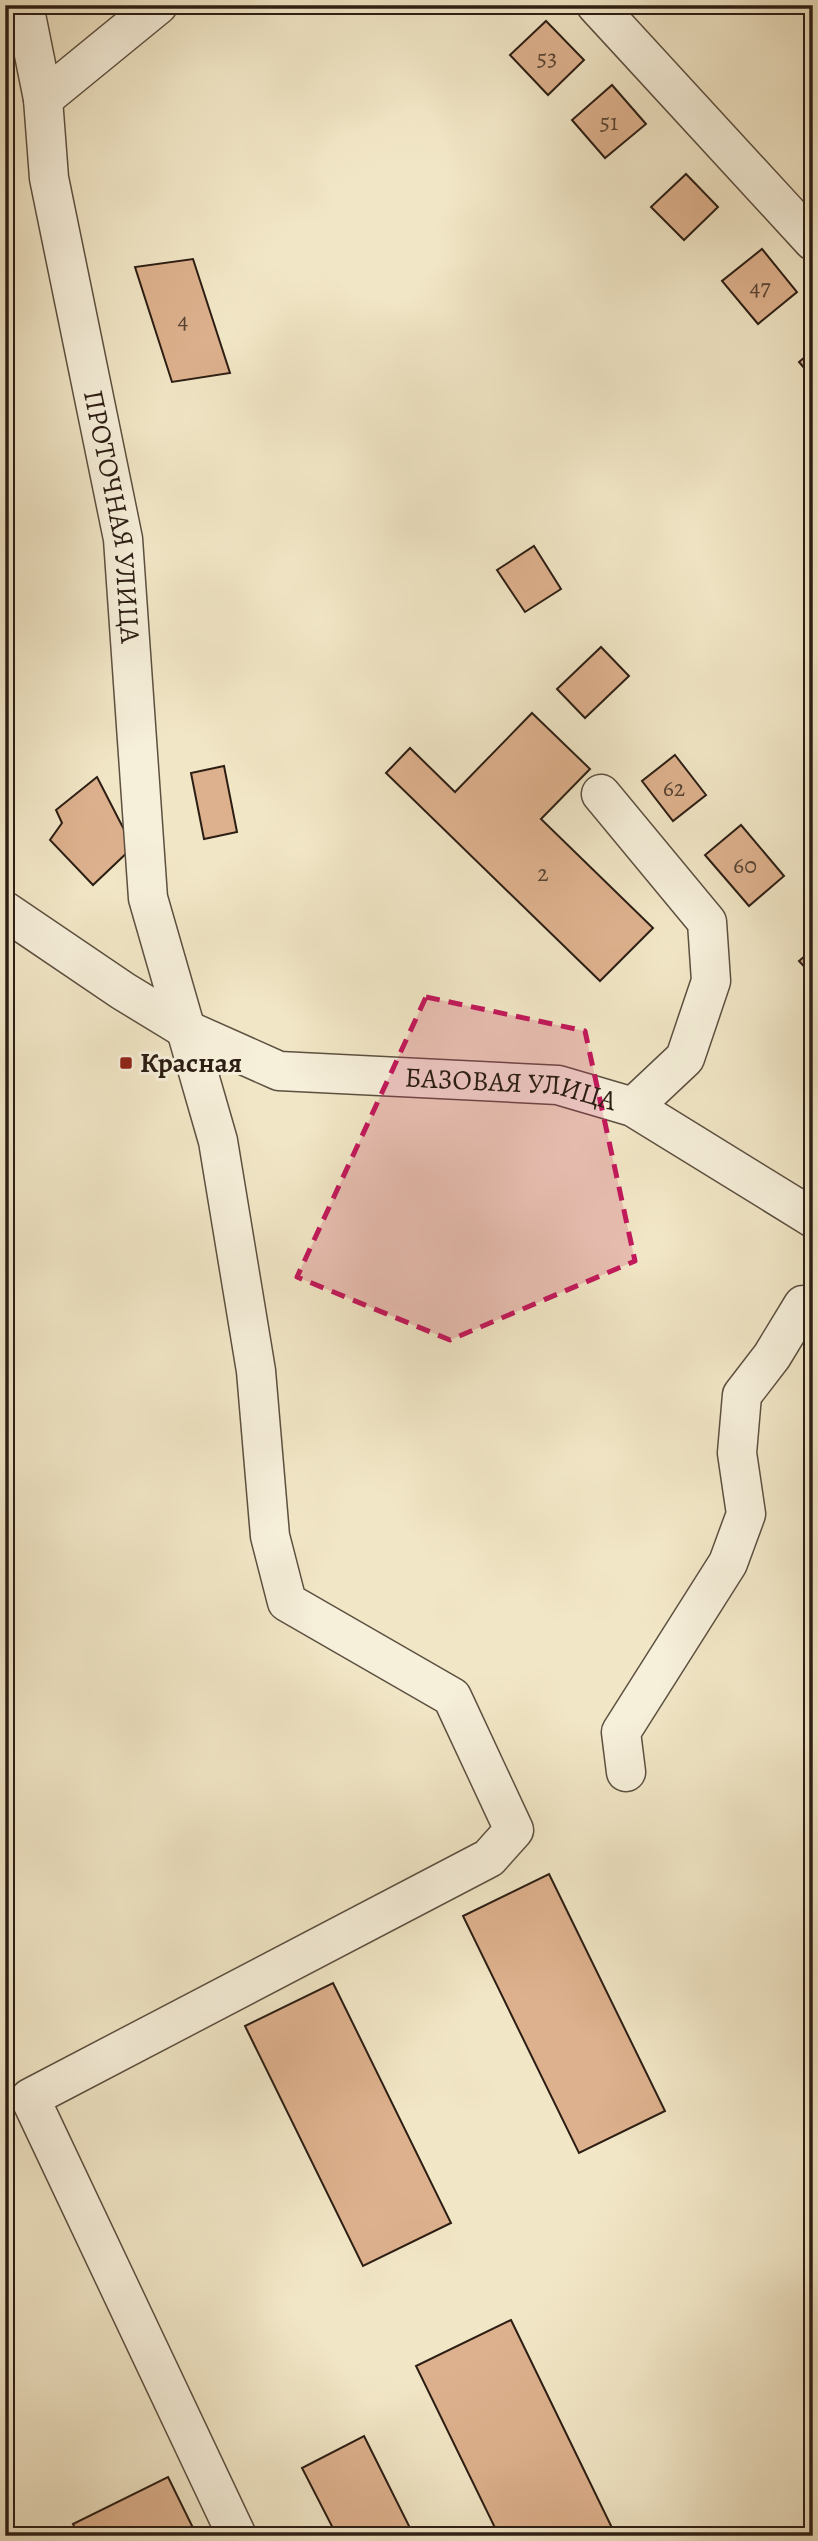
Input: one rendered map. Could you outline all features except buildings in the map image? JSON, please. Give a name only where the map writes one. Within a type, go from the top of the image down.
[{"type":"street","name":"ПРОТОЧНАЯ УЛИЦА","points":[[18,2103],[489,1858],[514,1830],[452,1697],[287,1602],[270,1536],[256,1371],[218,1141],[148,898],[123,539],[49,178],[43,99],[24,5]]},
{"type":"street","points":[[43,99],[159,5]]},
{"type":"street","points":[[596,5],[813,241]]},
{"type":"street","points":[[601,794],[707,922],[711,981],[685,1058],[634,1107]]},
{"type":"street","name":"БАЗОВАЯ УЛИЦА","points":[[5,911],[187,1030],[279,1071],[558,1085],[634,1107],[813,1217]]},
{"type":"street","points":[[626,1772],[621,1732],[728,1563],[746,1514],[737,1453],[742,1395],[809,1306]]},
{"type":"street","points":[[18,2103],[237,2536]]},
{"type":"highlighted area","points":[[426,997],[585,1031],[635,1261],[450,1340],[297,1277]]},
{"type":"place","name":"Красная","points":[[126,1063]]}]
